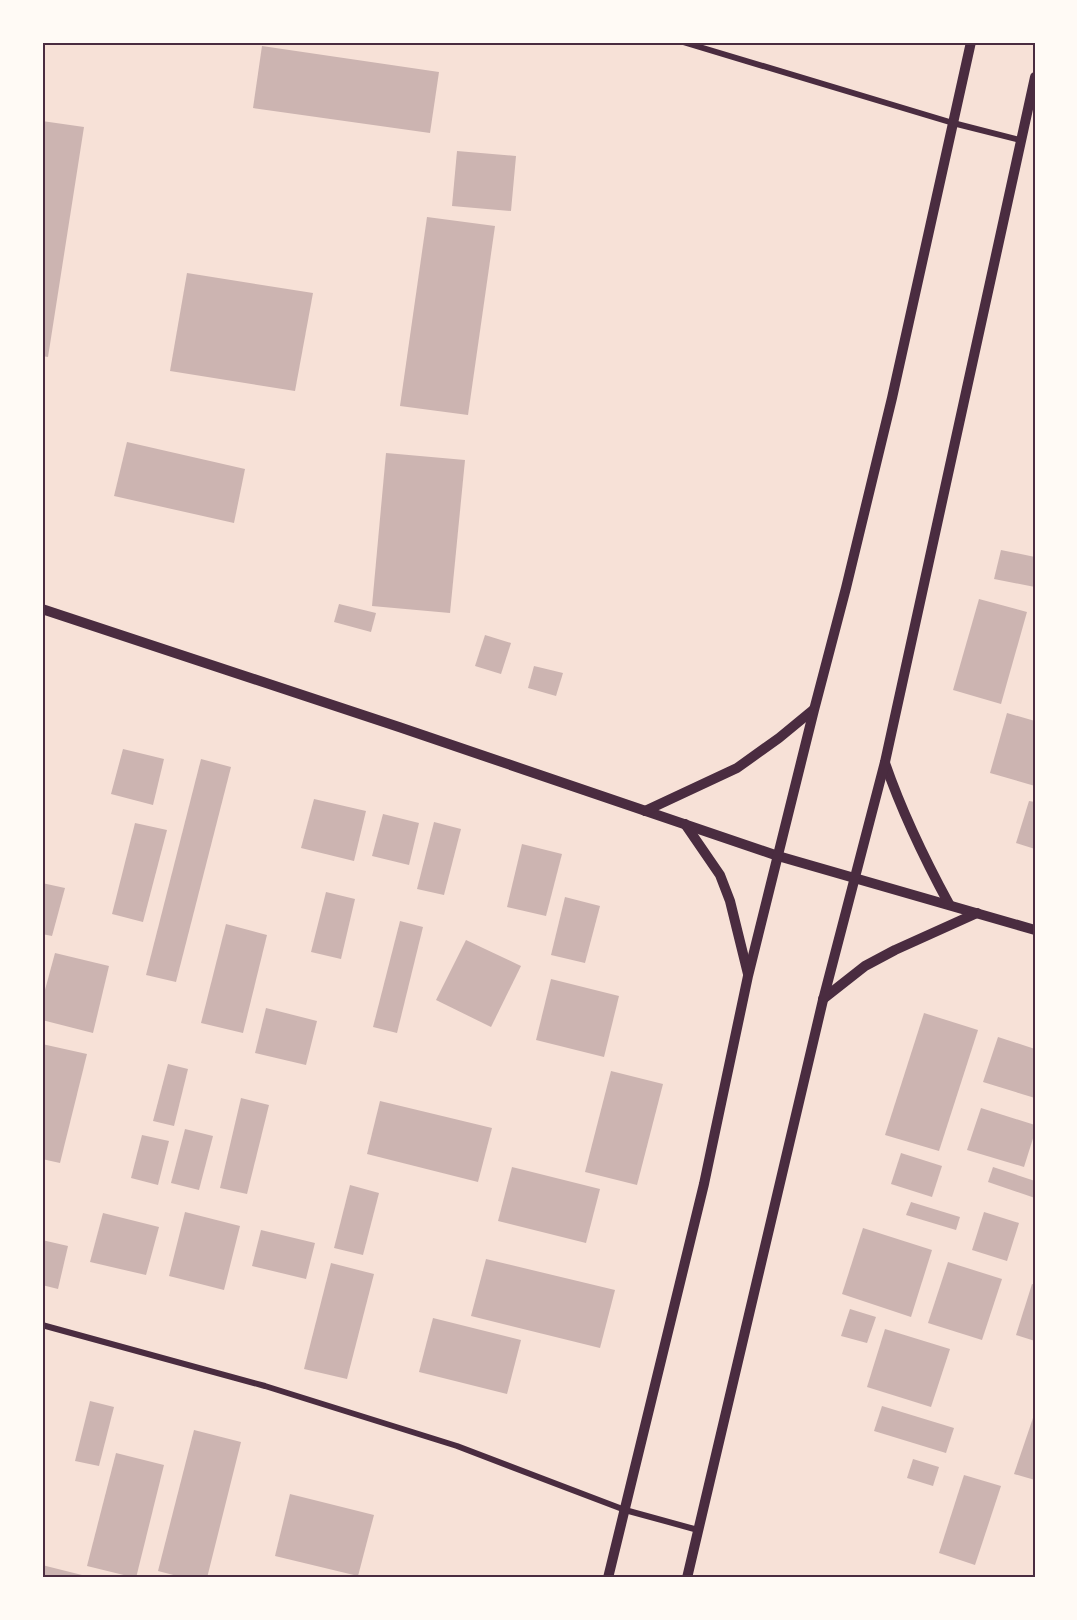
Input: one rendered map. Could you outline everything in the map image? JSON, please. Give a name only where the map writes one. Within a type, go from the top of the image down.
[{"type":"street","points":[[683,42],[952,123],[1020,140]]},
{"type":"street","points":[[608,1578],[704,1184],[748,976],[886,420],[971,42]]},
{"type":"street","points":[[687,1578],[823,1000],[885,762],[1035,77]]},
{"type":"street","points":[[42,609],[778,856],[1035,930]]},
{"type":"street","points":[[645,810],[737,768],[814,710]]},
{"type":"street","points":[[885,762],[897,798],[918,847],[949,904]]},
{"type":"street","points":[[685,824],[720,875],[730,901],[748,976]]},
{"type":"street","points":[[823,1000],[865,966],[977,913]]},
{"type":"street","points":[[42,1325],[265,1386],[446,1443],[625,1509],[698,1530]]},
{"type":"building","points":[[262,46],[439,72],[430,133],[253,108]]},
{"type":"building","points":[[42,121],[84,127],[48,357],[42,356]]},
{"type":"building","points":[[457,151],[516,156],[511,211],[452,206]]},
{"type":"building","points":[[427,217],[495,226],[468,415],[400,406]]},
{"type":"building","points":[[187,273],[313,293],[295,391],[170,371]]},
{"type":"building","points":[[127,442],[245,469],[234,523],[114,496]]},
{"type":"building","points":[[386,453],[465,460],[450,613],[372,606]]},
{"type":"building","points":[[1001,550],[1035,557],[1035,587],[994,579]]},
{"type":"building","points":[[979,599],[1027,612],[1001,704],[953,690]]},
{"type":"building","points":[[339,604],[376,613],[371,632],[334,622]]},
{"type":"building","points":[[485,635],[511,643],[501,674],[475,666]]},
{"type":"building","points":[[534,666],[563,673],[556,696],[528,688]]},
{"type":"building","points":[[1007,713],[1035,721],[1035,786],[990,773]]},
{"type":"building","points":[[123,749],[164,759],[153,805],[111,794]]},
{"type":"building","points":[[201,759],[231,767],[176,982],[146,975]]},
{"type":"building","points":[[314,799],[366,811],[354,861],[301,848]]},
{"type":"building","points":[[1029,801],[1035,802],[1035,849],[1016,843]]},
{"type":"building","points":[[383,814],[419,823],[409,865],[372,856]]},
{"type":"building","points":[[434,822],[461,829],[444,895],[417,889]]},
{"type":"building","points":[[135,823],[167,830],[143,922],[112,914]]},
{"type":"building","points":[[522,844],[562,854],[546,916],[507,907]]},
{"type":"building","points":[[42,883],[65,888],[52,936],[42,934]]},
{"type":"building","points":[[326,892],[355,899],[341,959],[311,952]]},
{"type":"building","points":[[565,897],[600,906],[585,963],[551,955]]},
{"type":"building","points":[[400,921],[423,927],[397,1033],[373,1027]]},
{"type":"building","points":[[226,924],[267,935],[243,1033],[201,1023]]},
{"type":"building","points":[[466,940],[521,966],[491,1027],[436,1000]]},
{"type":"building","points":[[55,953],[109,966],[93,1033],[42,1020],[42,1001]]},
{"type":"building","points":[[551,979],[619,996],[604,1057],[536,1040]]},
{"type":"building","points":[[266,1008],[317,1021],[306,1065],[255,1053]]},
{"type":"building","points":[[924,1013],[978,1030],[939,1151],[885,1135]]},
{"type":"building","points":[[998,1037],[1035,1049],[1035,1098],[983,1082]]},
{"type":"building","points":[[42,1044],[87,1054],[60,1163],[42,1159]]},
{"type":"building","points":[[168,1064],[188,1069],[174,1126],[153,1121]]},
{"type":"building","points":[[611,1071],[663,1084],[637,1185],[585,1172]]},
{"type":"building","points":[[241,1098],[269,1105],[247,1194],[220,1188]]},
{"type":"building","points":[[380,1101],[492,1128],[478,1182],[367,1154]]},
{"type":"building","points":[[981,1108],[1035,1125],[1024,1167],[967,1150]]},
{"type":"building","points":[[185,1129],[213,1136],[199,1190],[171,1183]]},
{"type":"building","points":[[142,1135],[169,1141],[158,1185],[131,1178]]},
{"type":"building","points":[[901,1153],[942,1166],[932,1197],[891,1184]]},
{"type":"building","points":[[512,1167],[600,1189],[586,1243],[498,1221]]},
{"type":"building","points":[[993,1167],[1035,1181],[1035,1198],[988,1182]]},
{"type":"building","points":[[350,1185],[379,1193],[363,1255],[334,1248]]},
{"type":"building","points":[[911,1202],[960,1217],[956,1230],[906,1215]]},
{"type":"building","points":[[185,1212],[240,1226],[224,1290],[169,1276]]},
{"type":"building","points":[[984,1212],[1019,1223],[1007,1261],[972,1250]]},
{"type":"building","points":[[103,1213],[159,1227],[146,1275],[90,1262]]},
{"type":"building","points":[[863,1228],[932,1250],[911,1317],[842,1294]]},
{"type":"building","points":[[261,1230],[315,1243],[306,1279],[252,1266]]},
{"type":"building","points":[[42,1240],[68,1246],[58,1289],[42,1285]]},
{"type":"building","points":[[486,1259],[615,1290],[600,1348],[471,1316]]},
{"type":"building","points":[[948,1262],[1002,1279],[982,1340],[928,1323]]},
{"type":"building","points":[[331,1263],[374,1274],[347,1379],[304,1369]]},
{"type":"building","points":[[1032,1284],[1035,1285],[1035,1341],[1016,1335]]},
{"type":"building","points":[[850,1309],[876,1317],[867,1343],[841,1336]]},
{"type":"building","points":[[433,1318],[521,1340],[507,1394],[419,1372]]},
{"type":"building","points":[[885,1329],[950,1349],[931,1407],[867,1387]]},
{"type":"building","points":[[90,1401],[114,1407],[99,1466],[75,1461]]},
{"type":"building","points":[[882,1406],[954,1428],[946,1453],[874,1431]]},
{"type":"building","points":[[1035,1412],[1035,1480],[1014,1474]]},
{"type":"building","points":[[194,1430],[241,1442],[207,1578],[185,1578],[158,1571]]},
{"type":"building","points":[[116,1453],[164,1465],[136,1578],[87,1566]]},
{"type":"building","points":[[913,1459],[939,1467],[933,1486],[907,1478]]},
{"type":"building","points":[[964,1475],[1001,1486],[975,1565],[939,1553]]},
{"type":"building","points":[[290,1494],[374,1515],[358,1576],[275,1556]]},
{"type":"building","points":[[42,1565],[90,1577],[90,1578],[42,1578]]}]
